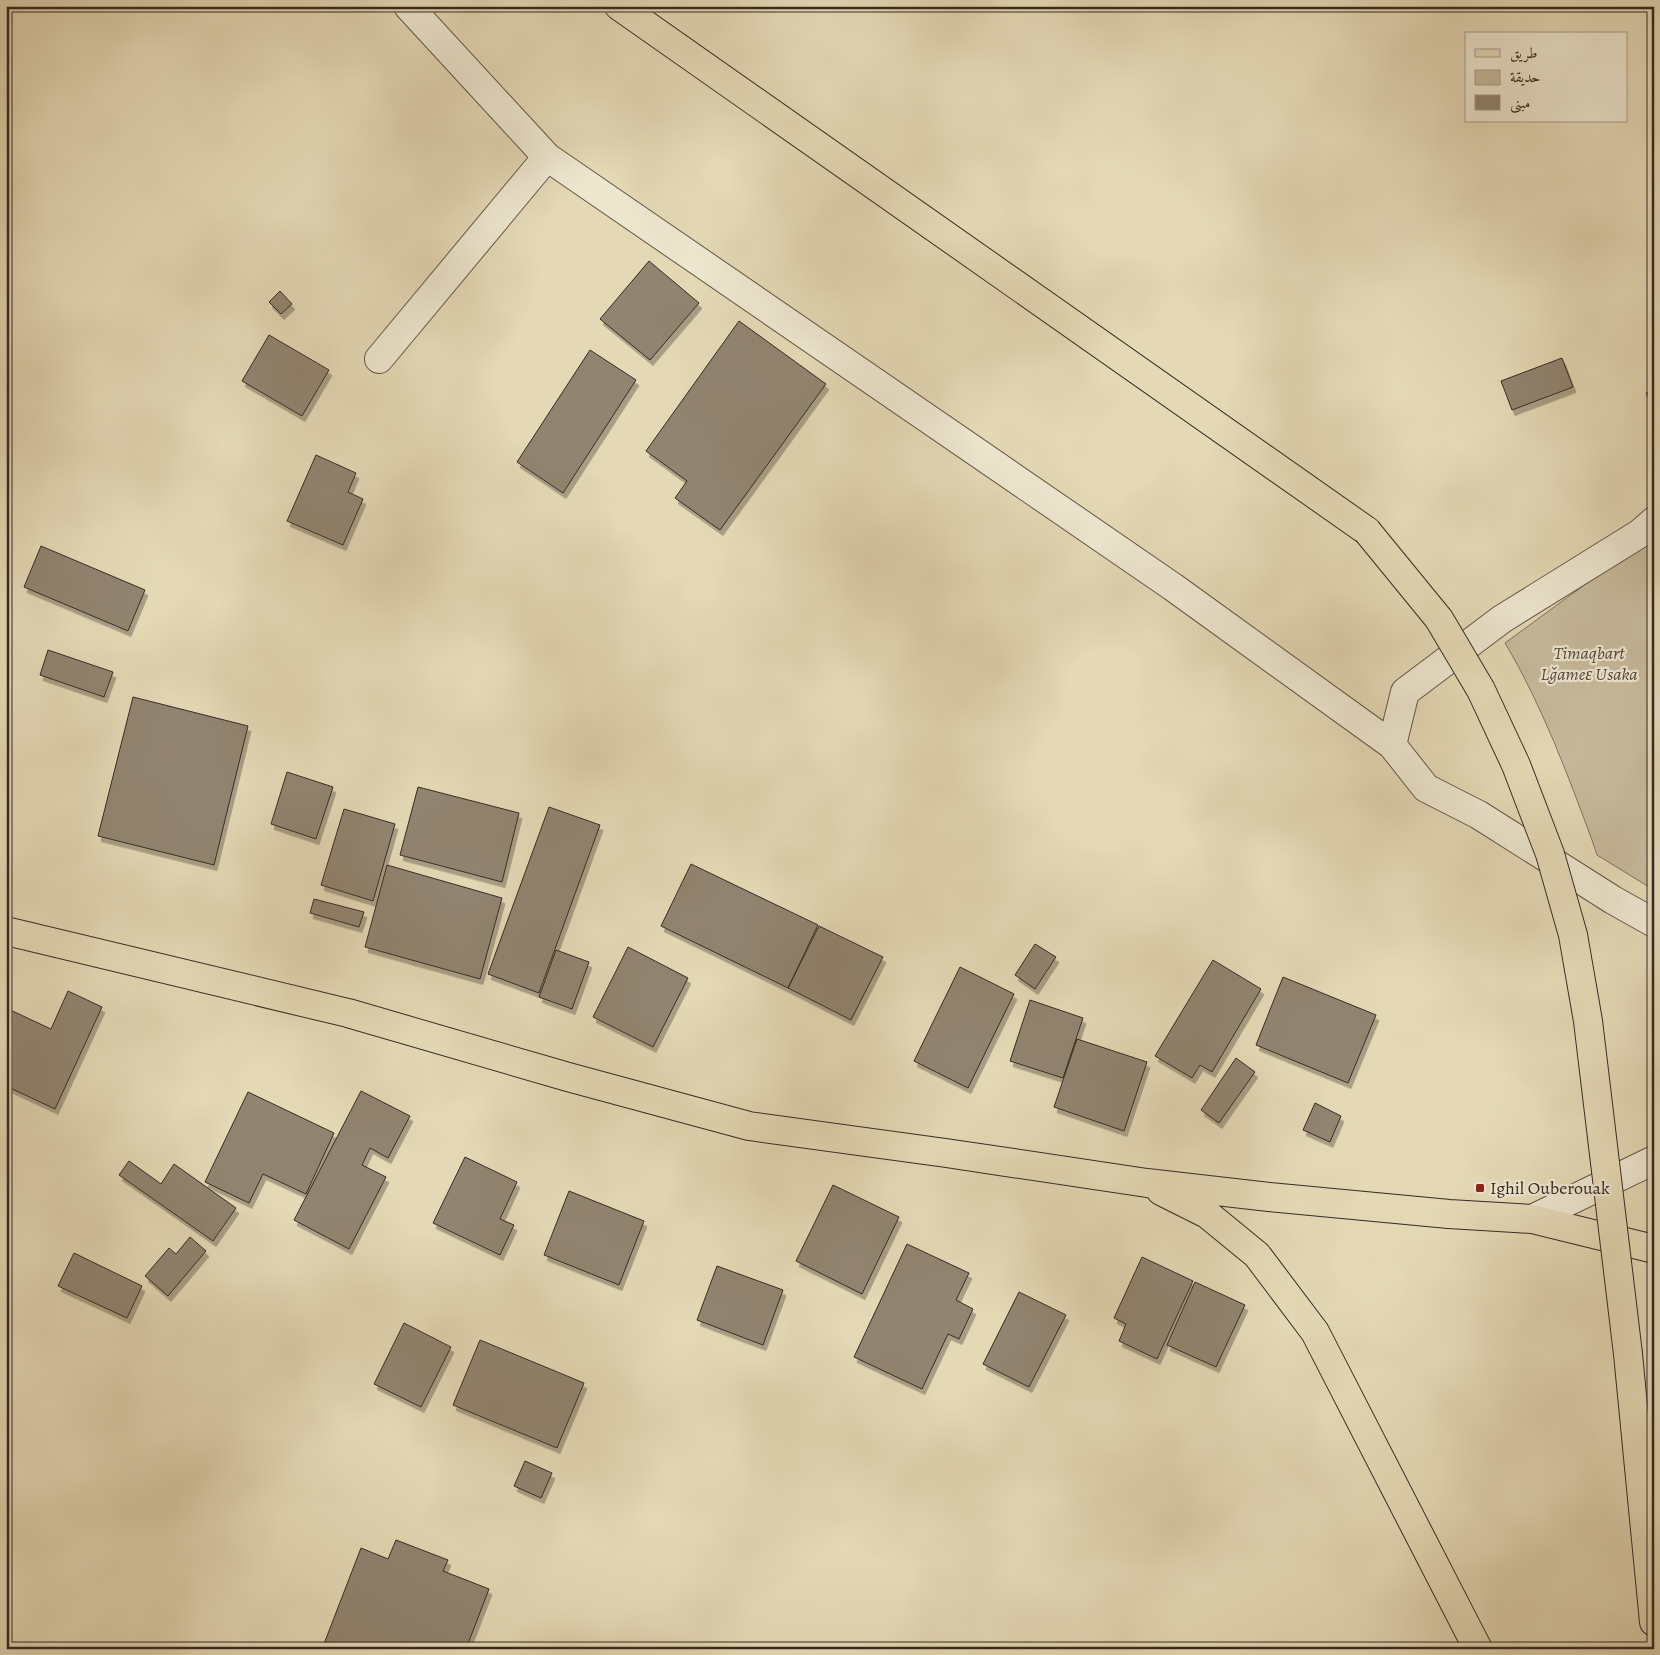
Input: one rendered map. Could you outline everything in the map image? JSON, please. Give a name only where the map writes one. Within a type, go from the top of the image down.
[{"type":"main road","points":[[620,6],[1367,531],[1439,619],[1482,690],[1516,765],[1550,854],[1574,935],[1588,1021],[1628,1354],[1654,1622]]},
{"type":"main road","points":[[6,931],[348,1013],[568,1077],[749,1126],[1147,1183],[1449,1214],[1532,1219],[1654,1249]]},
{"type":"main road","points":[[1147,1183],[1207,1214],[1257,1255],[1315,1332],[1478,1649]]},
{"type":"street","points":[[408,6],[547,157],[1173,587],[1392,745],[1426,788],[1479,815],[1654,923]]},
{"type":"street","points":[[379,359],[547,157]]},
{"type":"street","points":[[1392,745],[1405,692],[1502,619],[1639,534],[1654,522]]},
{"type":"street","points":[[1532,1219],[1654,1160]]},
{"type":"green space","name":"Timaqbart Lǧameɛ Usaka","points":[[1654,534],[1654,890],[1597,855],[1553,740],[1531,691],[1505,643]]},
{"type":"building","points":[[649,261],[699,303],[650,360],[600,319]]},
{"type":"building","points":[[280,291],[292,304],[281,314],[269,302]]},
{"type":"building","points":[[739,321],[826,384],[720,530],[675,498],[687,481],[646,451]]},
{"type":"building","points":[[269,335],[329,370],[302,416],[242,381]]},
{"type":"building","points":[[590,350],[636,380],[563,493],[517,462]]},
{"type":"building","points":[[1562,358],[1573,387],[1512,410],[1501,381]]},
{"type":"building","points":[[1654,389],[1654,408],[1646,393]]},
{"type":"building","points":[[316,455],[356,473],[348,492],[363,499],[343,545],[287,521]]},
{"type":"building","points":[[41,546],[145,590],[128,631],[24,587]]},
{"type":"building","points":[[48,650],[113,672],[104,697],[40,675]]},
{"type":"building","points":[[133,697],[248,726],[214,865],[98,836]]},
{"type":"building","points":[[287,772],[333,787],[316,839],[271,824]]},
{"type":"building","points":[[418,787],[519,813],[502,882],[400,855]]},
{"type":"building","points":[[549,807],[600,825],[539,993],[488,974]]},
{"type":"building","points":[[344,809],[395,824],[373,901],[321,885]]},
{"type":"building","points":[[691,864],[818,925],[788,988],[661,926]]},
{"type":"building","points":[[387,865],[502,898],[480,979],[365,947]]},
{"type":"building","points":[[314,899],[364,912],[359,927],[310,913]]},
{"type":"building","points":[[819,926],[883,957],[851,1020],[788,988]]},
{"type":"building","points":[[1035,944],[1056,957],[1035,989],[1015,975]]},
{"type":"building","points":[[628,947],[688,978],[653,1047],[593,1017]]},
{"type":"building","points":[[556,950],[589,962],[572,1009],[539,997]]},
{"type":"building","points":[[1213,960],[1261,989],[1212,1072],[1200,1065],[1192,1078],[1155,1056]]},
{"type":"building","points":[[960,967],[1014,994],[968,1088],[914,1061]]},
{"type":"building","points":[[1283,977],[1376,1015],[1348,1083],[1256,1045]]},
{"type":"building","points":[[68,991],[102,1007],[55,1109],[6,1086],[6,1008],[51,1029]]},
{"type":"building","points":[[1030,1000],[1083,1018],[1063,1078],[1010,1061]]},
{"type":"building","points":[[1077,1039],[1147,1062],[1124,1131],[1054,1107]]},
{"type":"building","points":[[1236,1058],[1255,1072],[1219,1123],[1201,1110]]},
{"type":"building","points":[[361,1091],[410,1116],[388,1158],[370,1148],[362,1165],[386,1177],[349,1249],[294,1220]]},
{"type":"building","points":[[248,1092],[334,1133],[306,1194],[263,1174],[249,1203],[205,1182]]},
{"type":"building","points":[[1315,1103],[1341,1116],[1330,1142],[1303,1130]]},
{"type":"building","points":[[465,1157],[517,1182],[500,1219],[514,1225],[500,1255],[433,1223]]},
{"type":"building","points":[[129,1161],[161,1184],[174,1164],[236,1208],[213,1241],[119,1175]]},
{"type":"building","points":[[833,1185],[899,1217],[862,1294],[796,1261]]},
{"type":"building","points":[[569,1191],[644,1221],[619,1285],[544,1255]]},
{"type":"building","points":[[190,1237],[206,1251],[168,1296],[145,1276],[169,1248],[176,1254]]},
{"type":"building","points":[[907,1244],[969,1273],[956,1300],[973,1309],[959,1339],[948,1334],[922,1389],[854,1357]]},
{"type":"building","points":[[74,1253],[142,1286],[127,1318],[58,1286]]},
{"type":"building","points":[[1142,1257],[1193,1281],[1157,1359],[1119,1341],[1126,1324],[1114,1318]]},
{"type":"building","points":[[717,1266],[783,1290],[763,1345],[697,1320]]},
{"type":"building","points":[[1195,1282],[1245,1305],[1216,1367],[1167,1345]]},
{"type":"building","points":[[1019,1292],[1066,1315],[1029,1387],[983,1364]]},
{"type":"building","points":[[404,1323],[451,1347],[421,1407],[374,1384]]},
{"type":"building","points":[[480,1340],[584,1383],[557,1448],[453,1405]]},
{"type":"building","points":[[525,1461],[552,1473],[541,1498],[514,1486]]},
{"type":"building","points":[[396,1540],[448,1560],[443,1571],[489,1589],[466,1649],[322,1649],[361,1548],[388,1559]]},
{"type":"place","name":"Ighil Ouberouak","points":[[1480,1188]]}]
